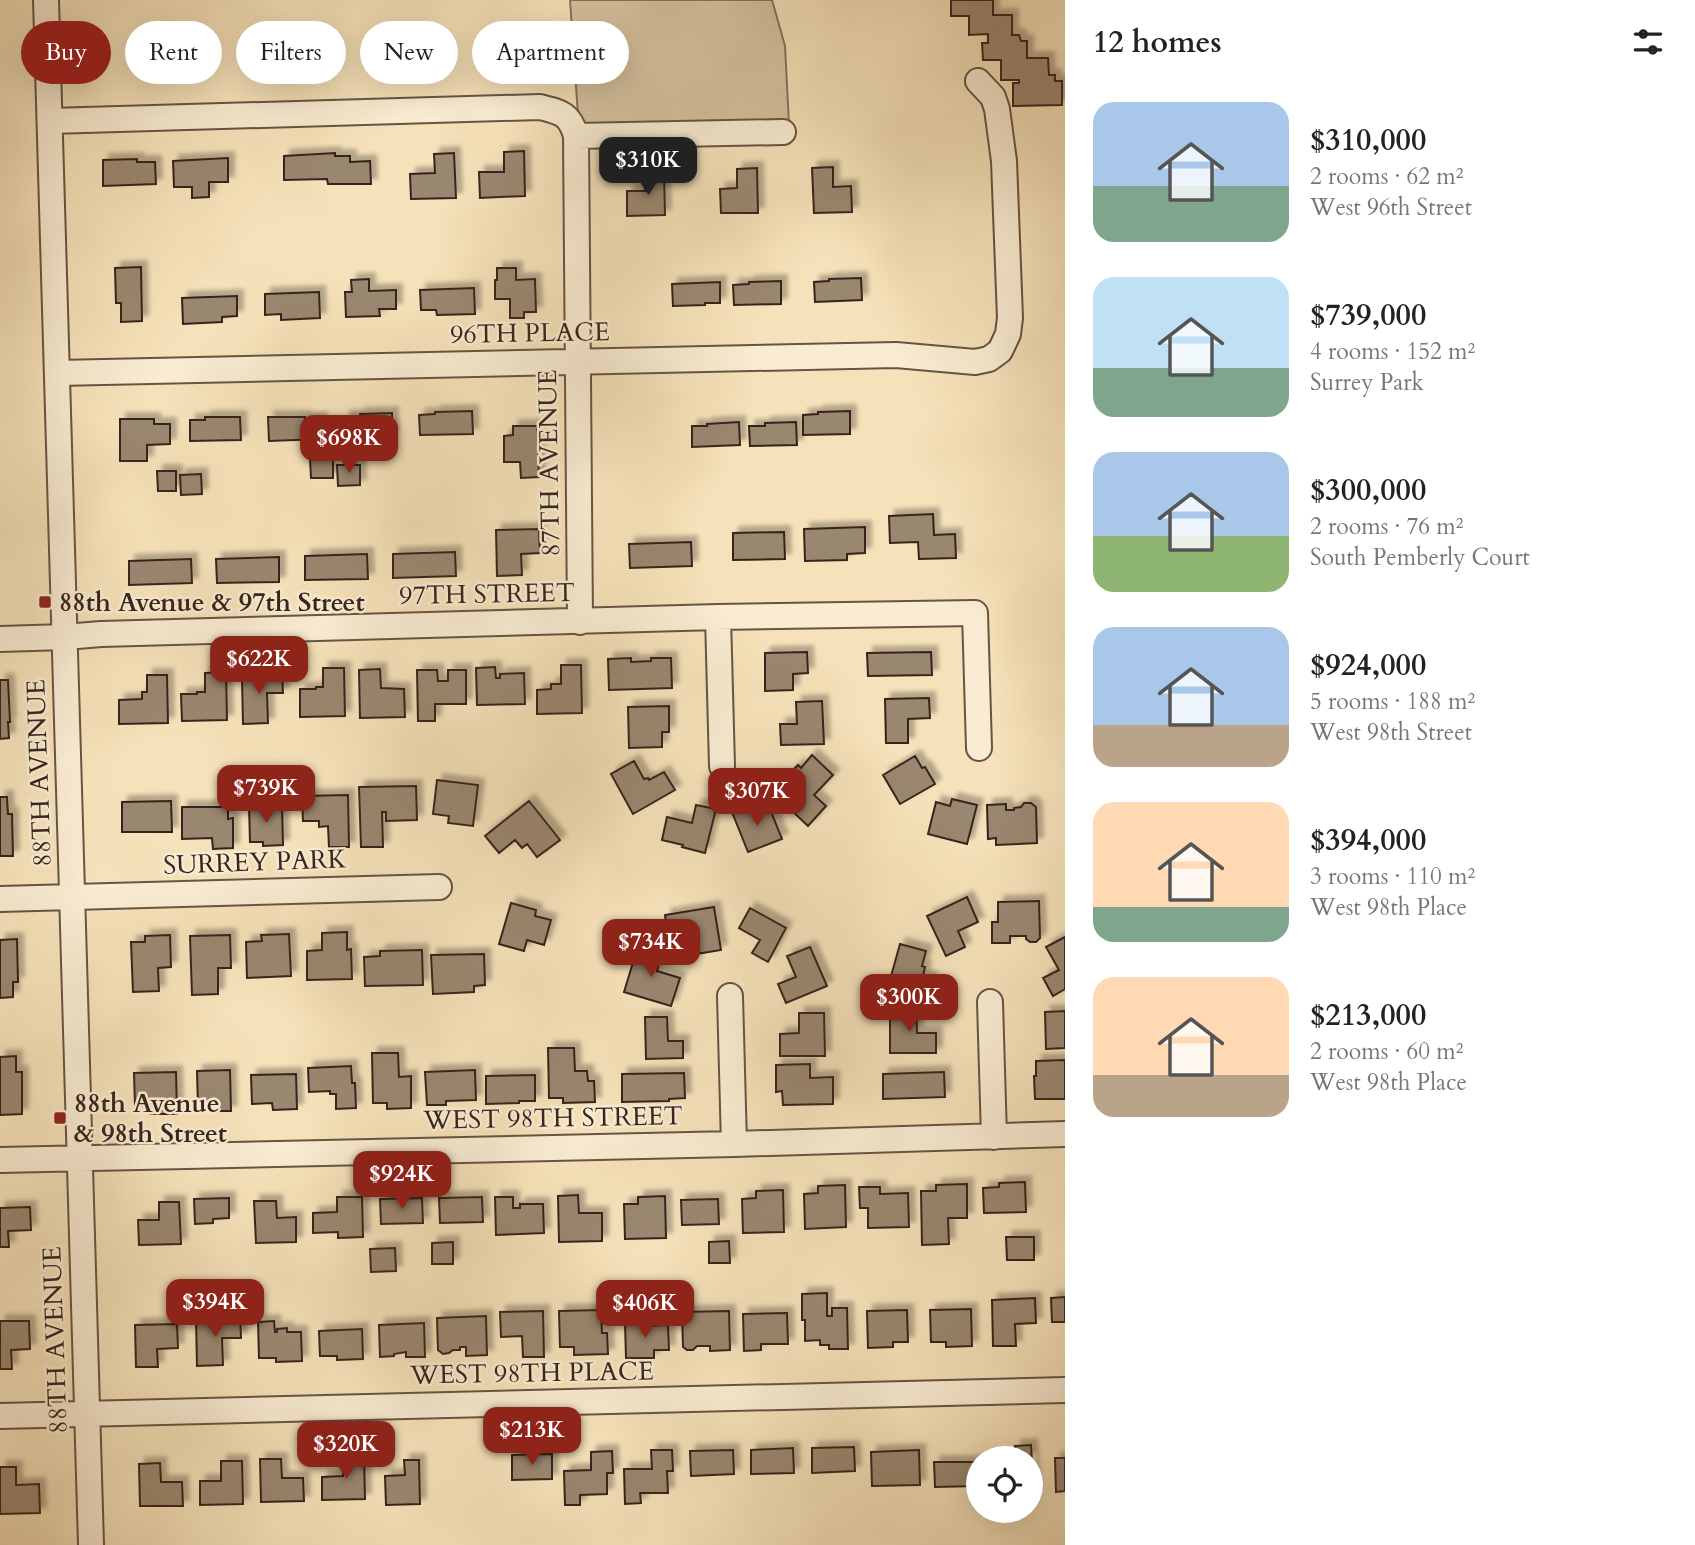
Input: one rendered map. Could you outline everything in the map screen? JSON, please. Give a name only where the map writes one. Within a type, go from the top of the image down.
[{"type":"street","name":"88TH AVENUE","points":[[46,0],[91,1545]]},
{"type":"street","name":"96TH PLACE","points":[[57,373],[896,355],[975,362],[989,359],[1000,351],[1008,334],[1010,318],[1004,161],[997,108],[993,97],[978,81]]},
{"type":"street","points":[[50,121],[540,107],[567,116],[576,136],[783,132]]},
{"type":"street","name":"87TH AVENUE","points":[[576,136],[580,622]]},
{"type":"street","name":"97TH STREET","points":[[0,639],[718,617],[975,613],[979,748]]},
{"type":"street","points":[[718,617],[722,766]]},
{"type":"street","name":"SURREY PARK","points":[[0,899],[439,887]]},
{"type":"street","points":[[730,996],[734,1144]]},
{"type":"street","points":[[990,1002],[994,1137]]},
{"type":"street","name":"WEST 98TH STREET","points":[[0,1160],[1065,1135]]},
{"type":"street","name":"WEST 98TH PLACE","points":[[0,1416],[1065,1390]]},
{"type":"shaded area","points":[[570,0],[772,0],[785,46],[789,124],[579,129],[576,84],[629,84],[629,21],[571,21]]},
{"type":"building","points":[[951,0],[993,0],[993,15],[1012,15],[1012,35],[1019,35],[1021,41],[1027,41],[1027,58],[1048,58],[1049,75],[1055,75],[1055,81],[1062,81],[1062,105],[1013,106],[1013,83],[1019,83],[1019,80],[1001,80],[1001,60],[983,60],[982,43],[988,43],[988,34],[969,35],[969,16],[951,16]]},
{"type":"building","points":[[524,151],[525,196],[480,198],[479,172],[504,172],[504,152]]},
{"type":"building","points":[[335,153],[335,156],[350,156],[350,162],[370,161],[371,184],[328,184],[327,179],[284,180],[284,156]]},
{"type":"building","points":[[454,153],[456,198],[411,199],[410,174],[435,173],[434,154]]},
{"type":"building","points":[[228,158],[228,182],[209,182],[209,197],[192,198],[192,187],[174,187],[173,161]]},
{"type":"building","points":[[137,159],[137,162],[155,162],[156,184],[103,186],[103,160]]},
{"type":"building","points":[[833,167],[833,187],[851,186],[852,212],[814,213],[812,168]]},
{"type":"building","points":[[757,168],[758,213],[721,213],[720,189],[737,188],[737,169]]},
{"type":"building","points":[[644,171],[664,171],[665,215],[627,216],[627,191],[645,191]]},
{"type":"building","points":[[141,267],[142,321],[121,322],[121,303],[116,303],[115,268]]},
{"type":"building","points":[[497,268],[516,268],[516,280],[535,279],[536,312],[524,312],[524,318],[510,318],[510,299],[495,299]]},
{"type":"building","points":[[861,278],[862,300],[815,302],[814,282]]},
{"type":"building","points":[[369,279],[369,291],[396,290],[396,309],[379,309],[380,316],[346,317],[345,292],[352,292],[351,280]]},
{"type":"building","points":[[781,281],[781,304],[734,305],[733,285]]},
{"type":"building","points":[[720,282],[720,303],[673,306],[672,284]]},
{"type":"building","points":[[474,288],[475,314],[437,315],[436,310],[421,310],[420,290]]},
{"type":"building","points":[[319,292],[320,318],[281,320],[281,314],[265,315],[265,294]]},
{"type":"building","points":[[237,296],[237,316],[222,317],[222,322],[183,324],[182,298]]},
{"type":"building","points":[[472,411],[473,434],[420,435],[419,415]]},
{"type":"building","points":[[850,411],[850,434],[803,435],[803,415]]},
{"type":"building","points":[[392,413],[392,436],[345,437],[344,417]]},
{"type":"building","points":[[205,417],[240,417],[241,440],[190,441],[190,420],[205,420]]},
{"type":"building","points":[[268,417],[321,419],[322,439],[269,441]]},
{"type":"building","points":[[120,419],[154,419],[154,424],[170,424],[170,444],[147,445],[147,461],[120,461]]},
{"type":"building","points":[[739,422],[740,445],[692,447],[692,426]]},
{"type":"building","points":[[796,422],[797,445],[750,446],[749,426]]},
{"type":"building","points":[[513,426],[537,426],[539,477],[521,478],[520,462],[504,462],[504,436],[513,435]]},
{"type":"building","points":[[333,457],[333,478],[311,478],[310,458]]},
{"type":"building","points":[[337,465],[360,465],[360,485],[338,486]]},
{"type":"building","points":[[157,471],[176,471],[176,491],[158,491]]},
{"type":"building","points":[[201,474],[202,494],[181,495],[180,475]]},
{"type":"building","points":[[933,514],[934,535],[955,534],[956,558],[919,559],[918,542],[890,543],[889,516]]},
{"type":"building","points":[[865,527],[865,553],[847,554],[847,560],[805,561],[804,529]]},
{"type":"building","points":[[539,529],[540,553],[521,554],[522,575],[497,576],[496,530]]},
{"type":"building","points":[[784,532],[785,559],[733,560],[733,533]]},
{"type":"building","points":[[691,542],[692,566],[630,568],[629,544]]},
{"type":"building","points":[[455,552],[456,576],[393,578],[393,554]]},
{"type":"building","points":[[367,554],[368,579],[305,580],[305,556]]},
{"type":"building","points":[[279,557],[279,582],[217,583],[216,559]]},
{"type":"building","points":[[191,559],[192,583],[129,585],[129,561]]},
{"type":"building","points":[[807,652],[808,673],[793,674],[793,690],[765,691],[765,653]]},
{"type":"building","points":[[931,652],[932,675],[868,676],[867,653]]},
{"type":"building","points":[[631,658],[631,662],[671,658],[672,688],[609,690],[608,659]]},
{"type":"building","points":[[561,665],[581,665],[582,713],[537,714],[537,690],[551,689],[551,684],[561,684]]},
{"type":"building","points":[[495,667],[496,678],[500,678],[500,674],[524,673],[525,704],[477,705],[476,668]]},
{"type":"building","points":[[323,668],[344,668],[345,716],[300,717],[300,689],[323,687]]},
{"type":"building","points":[[380,669],[381,688],[404,689],[405,717],[360,718],[359,670]]},
{"type":"building","points":[[417,670],[437,670],[438,681],[448,681],[448,670],[466,670],[466,704],[435,704],[435,721],[418,721]]},
{"type":"building","points":[[226,672],[227,720],[182,721],[181,694],[205,692],[205,673]]},
{"type":"building","points":[[282,672],[283,693],[267,693],[268,723],[243,724],[242,679],[258,679],[257,673]]},
{"type":"building","points":[[147,675],[167,675],[168,723],[119,724],[119,700],[142,699],[142,692],[147,692]]},
{"type":"building","points":[[0,680],[8,680],[10,722],[9,738],[0,739]]},
{"type":"building","points":[[929,698],[930,718],[908,719],[908,743],[886,743],[885,699]]},
{"type":"building","points":[[822,701],[824,744],[781,745],[780,724],[797,724],[796,702]]},
{"type":"building","points":[[669,706],[669,732],[662,732],[662,747],[629,748],[628,707]]},
{"type":"building","points":[[812,755],[833,775],[814,795],[826,806],[808,826],[772,792],[798,765],[801,768]]},
{"type":"building","points":[[915,756],[935,784],[900,804],[883,775]]},
{"type":"building","points":[[634,761],[644,779],[649,780],[664,772],[675,790],[633,814],[611,774]]},
{"type":"building","points":[[437,780],[478,785],[473,826],[448,823],[449,816],[433,814]]},
{"type":"building","points":[[416,786],[417,820],[386,821],[386,812],[382,812],[383,847],[361,847],[359,787]]},
{"type":"building","points":[[348,795],[349,847],[329,847],[328,826],[319,827],[319,821],[303,821],[302,796]]},
{"type":"building","points":[[0,797],[7,797],[8,814],[12,814],[13,856],[0,856]]},
{"type":"building","points":[[952,799],[977,805],[967,844],[928,834],[936,802],[950,806]]},
{"type":"building","points":[[171,801],[172,832],[122,832],[122,802]]},
{"type":"building","points":[[529,801],[560,840],[537,857],[527,844],[522,848],[515,840],[499,853],[485,836]]},
{"type":"building","points":[[1024,803],[1031,803],[1036,807],[1037,843],[996,845],[996,838],[988,839],[987,805],[1006,804],[1006,810],[1014,810]]},
{"type":"building","points":[[282,805],[283,845],[263,846],[263,842],[250,842],[249,806]]},
{"type":"building","points":[[696,805],[716,809],[705,853],[662,840],[667,817],[692,823]]},
{"type":"building","points":[[749,805],[754,818],[770,809],[782,839],[748,852],[732,812]]},
{"type":"building","points":[[182,807],[228,807],[228,819],[233,818],[233,848],[213,849],[212,838],[182,839]]},
{"type":"building","points":[[967,897],[978,922],[958,931],[965,947],[946,956],[927,916]]},
{"type":"building","points":[[1039,901],[1040,938],[1036,942],[1030,942],[1026,936],[1010,936],[1010,943],[992,943],[992,922],[998,922],[998,902]]},
{"type":"building","points":[[511,903],[536,910],[535,916],[551,920],[544,945],[527,940],[524,951],[499,944]]},
{"type":"building","points":[[714,907],[721,950],[696,954],[693,937],[684,939],[684,943],[669,945],[665,915]]},
{"type":"building","points":[[750,908],[786,928],[768,962],[752,953],[760,940],[739,928]]},
{"type":"building","points":[[347,932],[347,950],[351,949],[352,979],[307,980],[307,951],[322,950],[322,933]]},
{"type":"building","points":[[289,934],[291,976],[247,978],[246,942],[262,941],[261,935]]},
{"type":"building","points":[[170,935],[171,967],[158,968],[159,991],[133,992],[131,942],[145,942],[145,936]]},
{"type":"building","points":[[230,935],[231,968],[218,968],[218,994],[192,995],[190,936]]},
{"type":"building","points":[[1065,937],[1065,989],[1053,996],[1043,978],[1059,970],[1046,947]]},
{"type":"building","points":[[17,939],[18,982],[13,982],[13,997],[0,998],[0,940]]},
{"type":"building","points":[[900,944],[926,951],[922,966],[925,967],[923,976],[931,978],[925,997],[888,987]]},
{"type":"building","points":[[638,946],[662,954],[657,971],[680,978],[671,1006],[624,992]]},
{"type":"building","points":[[810,947],[827,986],[786,1003],[778,984],[796,977],[787,956]]},
{"type":"building","points":[[422,950],[423,985],[365,986],[364,957],[380,956],[380,951]]},
{"type":"building","points":[[484,954],[485,985],[474,986],[474,992],[433,994],[431,955]]},
{"type":"building","points":[[890,1008],[916,1008],[917,1033],[936,1033],[936,1053],[890,1053]]},
{"type":"building","points":[[1065,1011],[1065,1048],[1046,1049],[1045,1012]]},
{"type":"building","points":[[799,1013],[824,1013],[825,1056],[780,1056],[780,1034],[799,1033]]},
{"type":"building","points":[[645,1017],[667,1017],[668,1041],[683,1041],[683,1058],[646,1059]]},
{"type":"building","points":[[548,1048],[574,1048],[575,1071],[587,1071],[588,1081],[594,1081],[595,1102],[563,1103],[563,1098],[549,1098]]},
{"type":"building","points":[[372,1053],[398,1053],[399,1077],[411,1076],[411,1108],[387,1109],[387,1103],[373,1103]]},
{"type":"building","points":[[16,1056],[16,1072],[22,1072],[22,1114],[0,1115],[0,1057]]},
{"type":"building","points":[[1065,1060],[1065,1099],[1035,1099],[1036,1061]]},
{"type":"building","points":[[810,1064],[810,1078],[833,1077],[833,1104],[783,1105],[782,1091],[776,1092],[776,1065]]},
{"type":"building","points":[[351,1066],[356,1108],[336,1109],[336,1094],[330,1094],[330,1091],[309,1092],[308,1068]]},
{"type":"building","points":[[230,1070],[231,1111],[198,1108],[197,1071]]},
{"type":"building","points":[[475,1070],[476,1100],[427,1105],[425,1072]]},
{"type":"building","points":[[176,1072],[177,1114],[150,1114],[150,1106],[135,1106],[134,1073]]},
{"type":"building","points":[[944,1072],[945,1097],[883,1099],[883,1074]]},
{"type":"building","points":[[684,1073],[685,1098],[622,1102],[622,1074]]},
{"type":"building","points":[[296,1074],[297,1109],[273,1110],[272,1103],[252,1104],[251,1075]]},
{"type":"building","points":[[535,1075],[535,1101],[486,1104],[486,1076]]},
{"type":"building","points":[[1025,1182],[1026,1212],[984,1213],[983,1188],[999,1187],[999,1183]]},
{"type":"building","points":[[967,1184],[967,1218],[948,1218],[949,1244],[922,1245],[921,1191],[936,1191],[936,1185]]},
{"type":"building","points":[[845,1185],[846,1227],[805,1229],[804,1194],[818,1193],[818,1186]]},
{"type":"building","points":[[859,1187],[880,1187],[880,1194],[908,1193],[909,1227],[868,1228],[868,1208],[860,1208]]},
{"type":"building","points":[[783,1190],[784,1232],[743,1233],[742,1199],[756,1198],[756,1191]]},
{"type":"building","points":[[578,1195],[579,1213],[602,1213],[602,1241],[559,1242],[558,1196]]},
{"type":"building","points":[[665,1196],[666,1238],[625,1239],[624,1204],[638,1204],[638,1197]]},
{"type":"building","points":[[337,1197],[362,1197],[363,1237],[338,1238],[338,1232],[313,1233],[313,1213],[337,1212]]},
{"type":"building","points":[[482,1197],[483,1222],[440,1223],[439,1198]]},
{"type":"building","points":[[495,1197],[513,1197],[513,1208],[520,1208],[520,1204],[543,1204],[544,1233],[496,1235]]},
{"type":"building","points":[[229,1198],[229,1218],[213,1219],[213,1223],[195,1224],[194,1199]]},
{"type":"building","points":[[422,1198],[423,1223],[381,1224],[380,1199]]},
{"type":"building","points":[[718,1199],[719,1224],[682,1225],[681,1200]]},
{"type":"building","points":[[254,1201],[276,1201],[277,1218],[296,1217],[296,1242],[256,1243]]},
{"type":"building","points":[[159,1202],[179,1202],[181,1244],[139,1245],[138,1220],[159,1220]]},
{"type":"building","points":[[30,1207],[31,1230],[8,1231],[9,1247],[0,1247],[0,1208]]},
{"type":"building","points":[[1006,1237],[1034,1237],[1034,1260],[1007,1260]]},
{"type":"building","points":[[729,1241],[730,1263],[709,1263],[709,1242]]},
{"type":"building","points":[[453,1242],[453,1264],[432,1264],[432,1243]]},
{"type":"building","points":[[395,1248],[396,1271],[371,1272],[370,1249]]},
{"type":"building","points":[[827,1293],[827,1316],[832,1316],[832,1308],[847,1308],[848,1349],[829,1349],[829,1345],[820,1345],[820,1340],[805,1341],[802,1294]]},
{"type":"building","points":[[1065,1297],[1065,1322],[1052,1322],[1051,1298]]},
{"type":"building","points":[[1035,1298],[1036,1323],[1015,1324],[1016,1346],[993,1346],[992,1300]]},
{"type":"building","points":[[971,1309],[972,1346],[946,1347],[946,1342],[931,1342],[930,1310]]},
{"type":"building","points":[[601,1310],[602,1333],[607,1333],[608,1354],[574,1355],[574,1347],[560,1347],[559,1311]]},
{"type":"building","points":[[907,1310],[908,1342],[893,1342],[893,1347],[868,1348],[867,1311]]},
{"type":"building","points":[[543,1311],[544,1357],[523,1357],[522,1336],[501,1337],[500,1312]]},
{"type":"building","points":[[729,1311],[730,1350],[710,1351],[710,1346],[697,1346],[693,1350],[687,1350],[683,1347],[682,1312]]},
{"type":"building","points":[[787,1313],[788,1344],[761,1344],[761,1350],[744,1351],[743,1314]]},
{"type":"building","points":[[486,1316],[487,1355],[466,1356],[466,1347],[443,1354],[438,1350],[437,1318]]},
{"type":"building","points":[[240,1317],[241,1338],[222,1338],[223,1365],[197,1366],[196,1320]]},
{"type":"building","points":[[0,1321],[29,1321],[30,1349],[11,1350],[12,1369],[0,1369]]},
{"type":"building","points":[[274,1321],[275,1332],[277,1329],[287,1328],[287,1332],[301,1332],[302,1361],[276,1362],[276,1358],[259,1358],[258,1322]]},
{"type":"building","points":[[424,1323],[425,1357],[406,1357],[406,1352],[380,1357],[379,1325]]},
{"type":"building","points":[[625,1323],[668,1325],[669,1350],[654,1350],[654,1358],[626,1358]]},
{"type":"building","points":[[177,1324],[178,1348],[157,1349],[158,1367],[136,1367],[135,1325]]},
{"type":"building","points":[[362,1329],[363,1359],[337,1360],[337,1356],[320,1356],[319,1331]]},
{"type":"building","points":[[854,1447],[855,1471],[812,1473],[812,1448]]},
{"type":"building","points":[[793,1448],[794,1473],[751,1474],[751,1450]]},
{"type":"building","points":[[651,1450],[672,1450],[673,1471],[667,1471],[668,1493],[640,1493],[641,1503],[625,1504],[624,1469],[652,1469]]},
{"type":"building","points":[[733,1450],[734,1474],[691,1476],[690,1451]]},
{"type":"building","points":[[919,1450],[920,1485],[872,1486],[871,1452]]},
{"type":"building","points":[[612,1451],[613,1473],[607,1473],[607,1494],[580,1495],[580,1505],[565,1505],[564,1471],[591,1470],[591,1452]]},
{"type":"building","points":[[552,1454],[552,1479],[512,1480],[512,1455]]},
{"type":"building","points":[[343,1456],[364,1456],[365,1499],[322,1500],[322,1477],[343,1476]]},
{"type":"building","points":[[1055,1458],[1065,1458],[1065,1491],[1056,1492]]},
{"type":"building","points":[[260,1459],[281,1459],[282,1478],[303,1478],[304,1501],[261,1502]]},
{"type":"building","points":[[404,1460],[419,1460],[420,1504],[386,1505],[385,1476],[405,1475]]},
{"type":"building","points":[[221,1461],[242,1461],[243,1504],[200,1505],[200,1481],[221,1481]]},
{"type":"building","points":[[934,1462],[966,1462],[966,1486],[935,1487]]},
{"type":"building","points":[[160,1463],[161,1482],[182,1482],[183,1506],[140,1506],[139,1464]]},
{"type":"building","points":[[0,1467],[16,1467],[16,1485],[39,1484],[40,1513],[0,1514]]},
{"type":"place","name":"88th Avenue & 97th Street","points":[[45,602]]},
{"type":"place","name":"88th Avenue & 98th Street","points":[[60,1118]]}]
